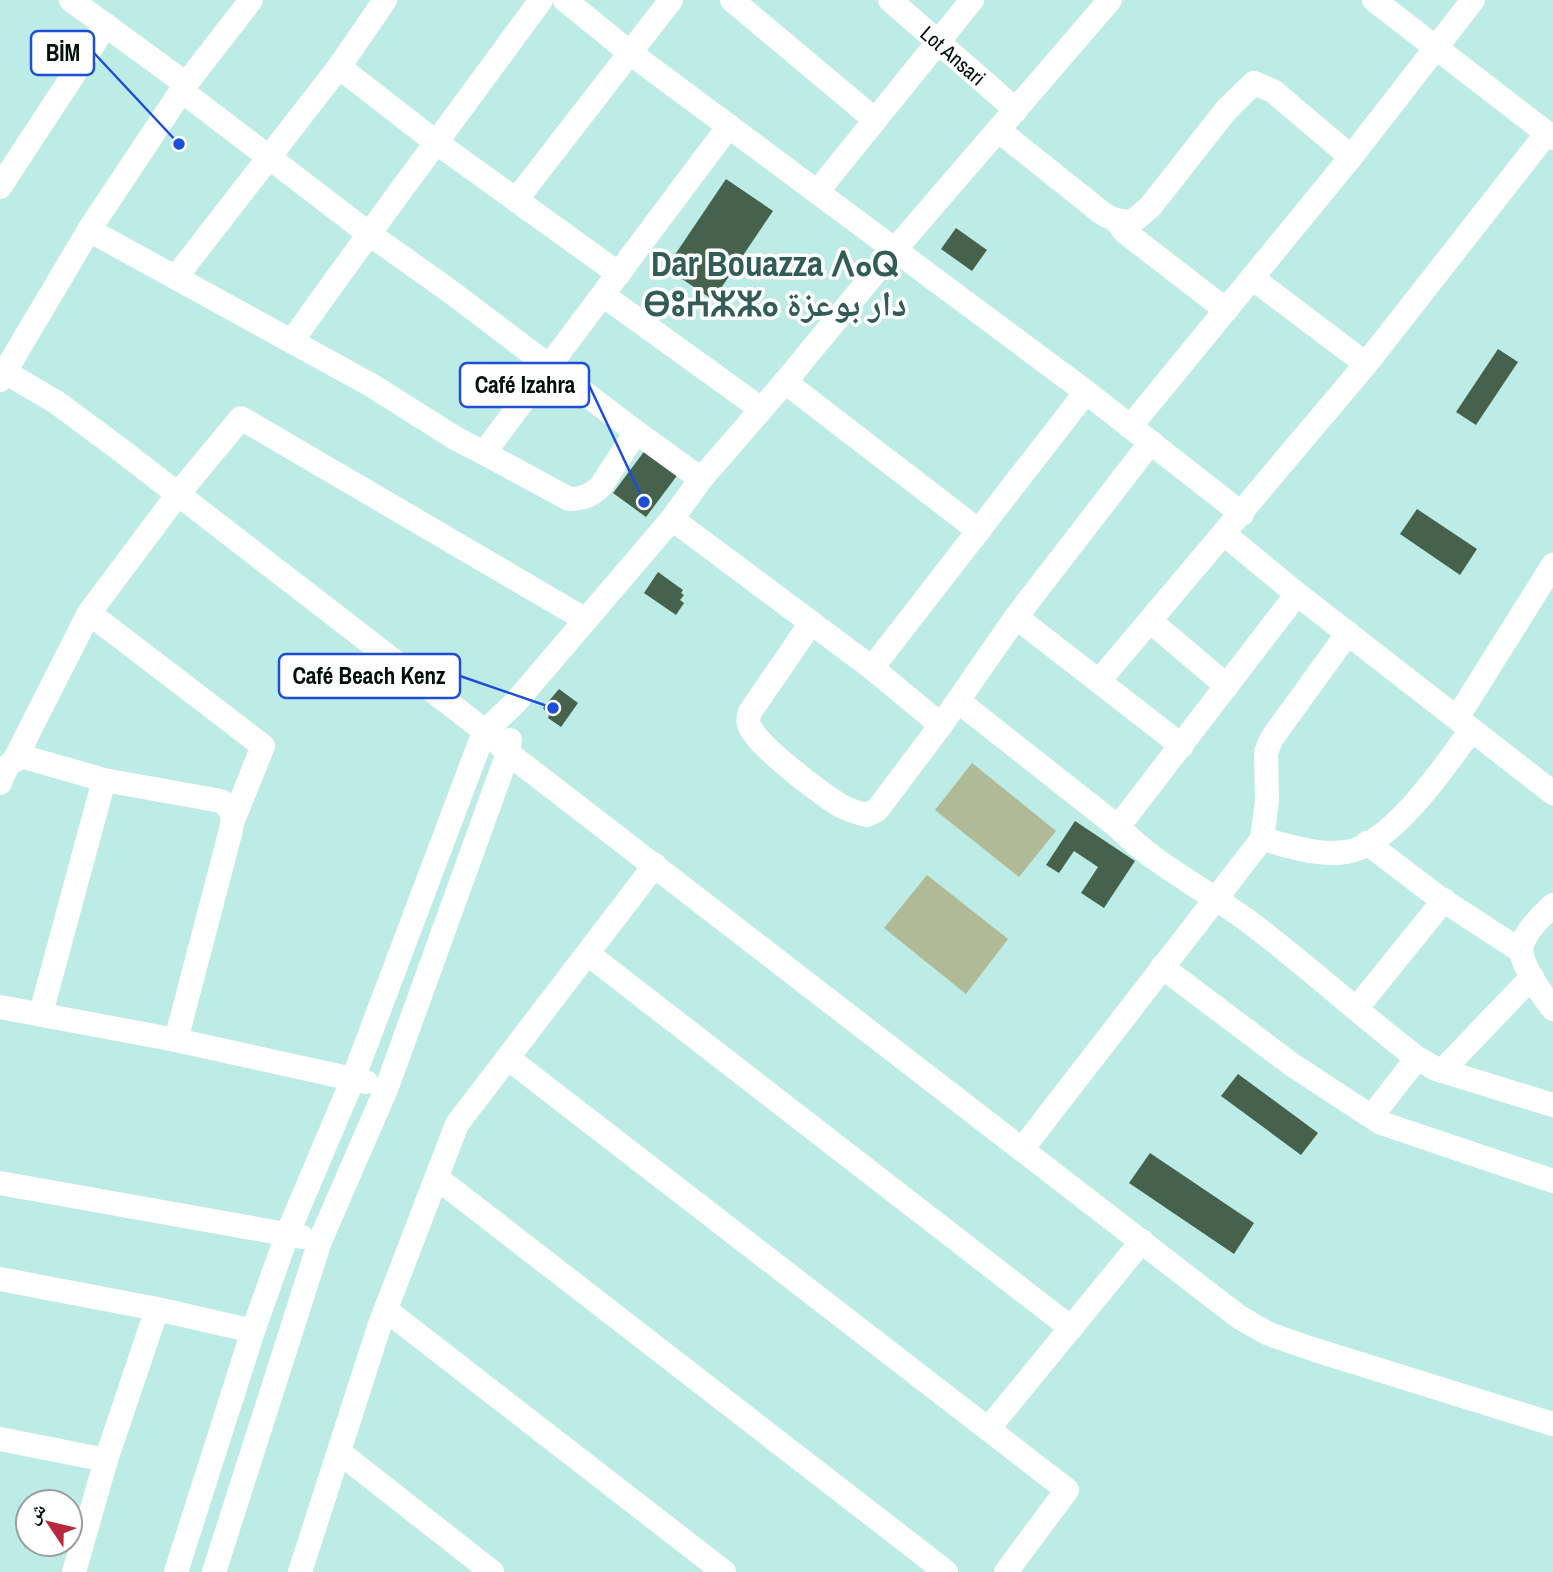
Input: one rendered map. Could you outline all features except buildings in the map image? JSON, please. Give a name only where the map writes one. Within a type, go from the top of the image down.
[{"type":"street","points":[[71,0],[184,87],[267,157],[701,479]]},
{"type":"street","points":[[251,0],[184,87],[89,230],[1,374],[55,402],[178,494],[822,997],[1023,1148],[1239,1317],[1269,1334],[1553,1424]]},
{"type":"street","points":[[176,277],[339,67],[385,0]]},
{"type":"street","points":[[292,341],[368,233],[541,0]]},
{"type":"street","points":[[565,0],[629,52],[1152,442],[1242,514]]},
{"type":"street","points":[[516,200],[671,0]]},
{"type":"street","points":[[732,0],[874,119]]},
{"type":"street","name":"Lot Ansari","points":[[890,0],[1016,110]]},
{"type":"street","points":[[817,192],[972,0]]},
{"type":"street","points":[[176,1572],[253,1331],[287,1235],[353,1079],[484,732],[514,704],[586,620],[894,250],[1110,0]]},
{"type":"street","points":[[1099,681],[1242,514],[1550,136],[1374,0]]},
{"type":"street","points":[[1130,427],[1351,157],[1473,0]]},
{"type":"street","points":[[4,171],[106,25]]},
{"type":"street","points":[[339,67],[437,143],[619,274]]},
{"type":"street","points":[[998,130],[1102,213],[1115,220],[1132,222],[1139,218],[1227,109],[1254,83],[1273,91],[1351,157]]},
{"type":"street","points":[[484,453],[729,126]]},
{"type":"street","points":[[1115,220],[1125,232],[1226,310]]},
{"type":"street","points":[[89,230],[292,341],[484,453],[569,499],[580,499],[601,486],[636,432]]},
{"type":"street","points":[[1252,278],[1366,364]]},
{"type":"street","points":[[603,295],[761,409]]},
{"type":"street","points":[[785,382],[979,531]]},
{"type":"street","points":[[872,668],[1086,392]]},
{"type":"street","points":[[0,783],[7,766],[15,759],[89,613],[178,494],[241,418],[586,620]]},
{"type":"street","points":[[811,623],[748,718],[753,733],[806,780],[843,807],[867,815],[877,810],[941,725],[1016,617],[1152,442]]},
{"type":"street","points":[[672,519],[872,668],[941,725]]},
{"type":"street","points":[[1224,534],[1553,793]]},
{"type":"street","points":[[1262,839],[1317,853],[1348,852],[1383,833],[1426,792],[1553,565]]},
{"type":"street","points":[[1118,827],[1297,594]]},
{"type":"street","points":[[89,613],[264,746],[234,818],[176,1040]]},
{"type":"street","points":[[1016,617],[1182,746]]},
{"type":"street","points":[[1150,621],[1227,686]]},
{"type":"street","points":[[1023,1148],[1262,839],[1267,801],[1266,752],[1272,738],[1348,633]]},
{"type":"street","points":[[958,701],[1118,827],[1155,860],[1215,897],[1275,942],[1417,1058],[1442,1071],[1553,1105]]},
{"type":"street","points":[[214,1572],[320,1241],[387,1087],[508,753],[514,704]]},
{"type":"street","points":[[15,759],[24,757],[104,780],[220,801],[231,808],[234,818]]},
{"type":"street","points":[[40,1013],[104,780]]},
{"type":"street","points":[[1367,843],[1444,900],[1521,951],[1532,977],[1553,1009]]},
{"type":"street","points":[[300,1572],[386,1310],[457,1124],[655,865]]},
{"type":"street","points":[[1356,1009],[1444,900]]},
{"type":"street","points":[[1521,951],[1526,936],[1553,905]]},
{"type":"street","points":[[588,954],[1071,1328]]},
{"type":"street","points":[[1162,967],[1292,1064],[1381,1123],[1553,1181]]},
{"type":"street","points":[[1442,1071],[1532,977]]},
{"type":"street","points":[[0,1007],[176,1040],[387,1087]]},
{"type":"street","points":[[1372,1116],[1417,1058]]},
{"type":"street","points":[[509,1059],[1067,1490],[1006,1572]]},
{"type":"street","points":[[437,1178],[946,1572]]},
{"type":"street","points":[[0,1183],[320,1241]]},
{"type":"street","points":[[988,1429],[1142,1241]]},
{"type":"street","points":[[0,1279],[158,1309],[253,1331]]},
{"type":"street","points":[[74,1572],[106,1460],[158,1309]]},
{"type":"street","points":[[386,1310],[724,1572]]},
{"type":"street","points":[[0,1440],[106,1460]]},
{"type":"street","points":[[339,1452],[492,1572]]},
{"type":"green space","points":[[972,763],[1056,831],[1019,877],[935,810]]},
{"type":"green space","points":[[927,875],[1008,939],[966,994],[884,928]]},
{"type":"place","name":"BİM","points":[[179,144]]},
{"type":"place","name":"Café Izahra","points":[[644,502]]},
{"type":"place","name":"Café Beach Kenz","points":[[553,708]]},
{"type":"district","name":"Dar Bouazza ⴷⴰⵕ ⴱⵓⵄⵣⵣⴰ دار بوعزة","points":[[775,283]]}]
